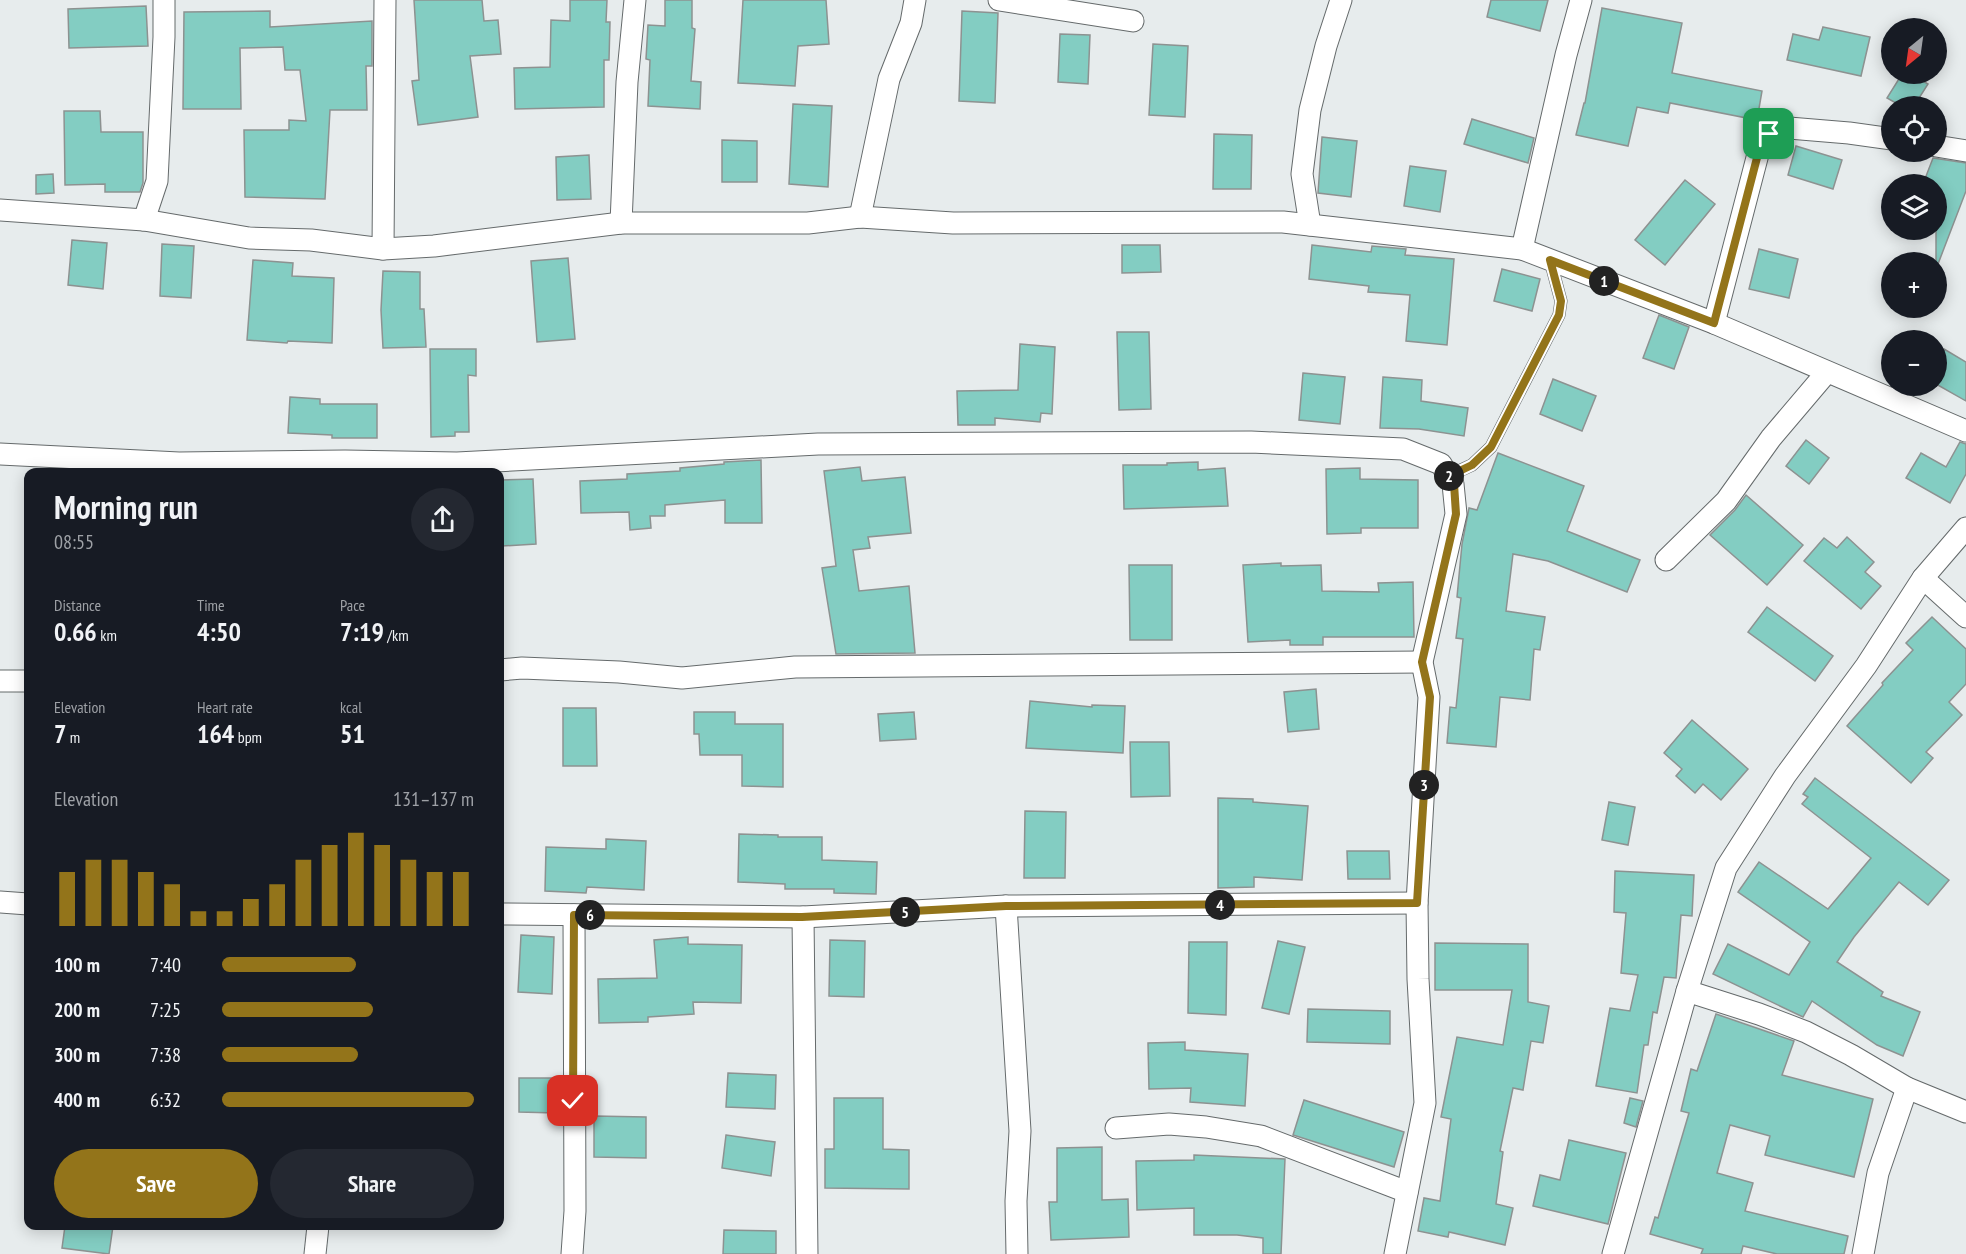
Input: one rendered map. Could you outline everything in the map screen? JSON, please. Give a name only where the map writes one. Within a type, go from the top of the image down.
[{"type":"street","points":[[144,220],[157,181],[164,49],[164,0]]},
{"type":"street","points":[[383,249],[385,0]]},
{"type":"street","points":[[621,223],[627,82],[635,0]]},
{"type":"street","points":[[860,217],[889,79],[911,23],[915,0]]},
{"type":"street","points":[[999,0],[1133,21]]},
{"type":"street","points":[[1310,225],[1302,174],[1310,110],[1326,46],[1341,0]]},
{"type":"street","points":[[1522,249],[1566,55],[1581,0]]},
{"type":"street","points":[[1714,323],[1758,154],[1769,134],[1789,128],[1881,137]]},
{"type":"street","points":[[1947,148],[1966,151]]},
{"type":"street","points":[[0,210],[144,220],[249,238],[311,240],[383,249],[434,246],[621,223],[808,223],[860,217],[954,223],[1283,222],[1310,225],[1522,249],[1714,323],[1966,432]]},
{"type":"street","points":[[1666,560],[1726,501],[1771,438],[1827,372]]},
{"type":"street","points":[[0,454],[179,463],[345,461],[458,463],[818,444],[1251,442],[1403,449],[1441,464],[1454,484],[1456,514],[1422,662],[1430,697],[1417,903],[1418,979],[1425,1103],[1395,1254]]},
{"type":"street","points":[[1613,1254],[1687,991],[1726,868],[1785,776],[1866,666],[1923,578],[1966,528]]},
{"type":"street","points":[[1923,578],[1966,617]]},
{"type":"street","points":[[504,670],[522,668],[619,672],[682,678],[795,667],[1422,662]]},
{"type":"street","points":[[0,681],[24,681]]},
{"type":"street","points":[[0,902],[24,904]]},
{"type":"street","points":[[504,914],[802,917],[1006,906],[1417,903]]},
{"type":"street","points":[[1006,906],[1020,1131],[1016,1201],[1017,1254]]},
{"type":"street","points":[[572,1254],[575,1211],[574,915]]},
{"type":"street","points":[[802,917],[807,1254]]},
{"type":"street","points":[[1687,991],[1760,1014],[1806,1032],[1907,1088],[1966,1112]]},
{"type":"street","points":[[1863,1254],[1878,1173],[1907,1088]]},
{"type":"street","points":[[1116,1128],[1168,1124],[1206,1127],[1261,1136],[1407,1192]]},
{"type":"street","points":[[315,1254],[318,1230]]},
{"type":"lane","points":[[1449,476],[1472,465],[1491,447],[1559,315],[1561,301],[1550,260]]},
{"type":"building","points":[[414,0],[482,0],[484,21],[498,20],[501,54],[470,56],[478,117],[418,125],[412,81],[419,80]]},
{"type":"building","points":[[570,0],[607,0],[606,22],[610,22],[609,60],[604,60],[604,107],[515,109],[514,68],[550,67],[551,20],[570,21]]},
{"type":"building","points":[[665,0],[692,0],[692,28],[695,29],[691,81],[701,82],[700,109],[648,106],[650,60],[646,59],[648,25],[665,26]]},
{"type":"building","points":[[743,0],[826,0],[829,44],[798,46],[795,86],[738,83]]},
{"type":"building","points":[[1491,0],[1548,0],[1540,31],[1487,17]]},
{"type":"building","points":[[146,6],[148,46],[69,48],[68,9]]},
{"type":"building","points":[[1602,8],[1682,23],[1672,73],[1762,91],[1757,120],[1670,103],[1668,113],[1637,107],[1628,146],[1576,135],[1585,103]]},
{"type":"building","points":[[270,11],[270,27],[372,21],[372,66],[366,66],[367,110],[330,110],[325,199],[245,197],[244,130],[289,130],[289,120],[306,121],[300,70],[285,70],[283,47],[240,48],[241,109],[183,109],[184,12]]},
{"type":"building","points":[[962,11],[998,13],[995,103],[959,101]]},
{"type":"building","points":[[1823,27],[1870,37],[1861,76],[1787,60],[1793,34],[1819,40]]},
{"type":"building","points":[[1060,34],[1090,35],[1088,84],[1058,82]]},
{"type":"building","points":[[1153,44],[1188,46],[1185,117],[1149,115]]},
{"type":"building","points":[[1896,84],[1928,84],[1920,96],[1888,96]]},
{"type":"building","points":[[793,104],[832,106],[828,187],[789,184]]},
{"type":"building","points":[[64,111],[100,111],[101,132],[143,132],[143,183],[140,192],[105,192],[105,184],[65,185]]},
{"type":"building","points":[[1472,119],[1534,138],[1528,163],[1464,144]]},
{"type":"building","points":[[1214,134],[1252,135],[1251,189],[1213,189]]},
{"type":"building","points":[[1322,137],[1357,141],[1351,197],[1318,193]]},
{"type":"building","points":[[722,140],[757,141],[757,182],[722,182]]},
{"type":"building","points":[[1796,146],[1842,160],[1833,189],[1788,175]]},
{"type":"building","points":[[589,155],[591,199],[557,200],[556,157]]},
{"type":"building","points":[[1947,160],[1966,163],[1966,191],[1943,252],[1936,252],[1936,240],[1947,240],[1947,174],[1927,174],[1931,162],[1947,162]]},
{"type":"building","points":[[1410,166],[1446,171],[1440,212],[1404,206]]},
{"type":"building","points":[[53,174],[54,193],[36,194],[36,175]]},
{"type":"building","points":[[1685,180],[1715,204],[1665,265],[1635,240]]},
{"type":"building","points":[[72,240],[107,243],[103,289],[68,285]]},
{"type":"building","points":[[162,244],[194,246],[191,298],[160,296]]},
{"type":"building","points":[[1122,245],[1160,245],[1161,272],[1122,273]]},
{"type":"building","points":[[1312,245],[1371,252],[1372,246],[1406,249],[1405,255],[1454,259],[1447,345],[1406,341],[1410,295],[1368,292],[1369,286],[1309,279]]},
{"type":"building","points":[[1759,249],[1798,259],[1789,298],[1749,289]]},
{"type":"building","points":[[568,258],[575,339],[537,342],[531,261]]},
{"type":"building","points":[[253,260],[293,263],[292,276],[334,278],[332,343],[247,340]]},
{"type":"building","points":[[1502,269],[1540,279],[1532,311],[1494,301]]},
{"type":"building","points":[[383,271],[420,272],[420,309],[424,309],[426,347],[383,348],[381,310]]},
{"type":"building","points":[[1659,315],[1689,327],[1674,369],[1643,358]]},
{"type":"building","points":[[1117,332],[1149,332],[1151,409],[1119,410]]},
{"type":"building","points":[[1020,344],[1055,347],[1052,414],[1041,413],[1040,422],[995,418],[995,425],[958,425],[957,391],[1018,390]]},
{"type":"building","points":[[430,349],[476,349],[476,376],[468,375],[469,432],[455,432],[455,436],[431,437]]},
{"type":"building","points":[[1947,351],[1966,362],[1966,401],[1947,390]]},
{"type":"building","points":[[1303,373],[1345,377],[1340,424],[1299,420]]},
{"type":"building","points":[[1383,377],[1422,380],[1421,401],[1468,408],[1464,436],[1419,429],[1380,428]]},
{"type":"building","points":[[1553,379],[1596,396],[1582,431],[1540,414]]},
{"type":"building","points":[[290,397],[320,399],[320,404],[377,404],[377,438],[332,438],[332,435],[288,433]]},
{"type":"building","points":[[1806,440],[1829,458],[1809,484],[1786,466]]},
{"type":"building","points":[[1960,442],[1966,444],[1966,474],[1950,503],[1906,478],[1921,453],[1946,467]]},
{"type":"building","points":[[1498,453],[1584,486],[1567,531],[1640,560],[1627,592],[1548,561],[1513,554],[1506,611],[1545,617],[1540,650],[1534,649],[1530,700],[1500,697],[1496,747],[1447,743],[1450,707],[1456,708],[1463,639],[1456,638],[1461,598],[1457,597],[1462,544],[1469,508],[1477,510]]},
{"type":"building","points":[[761,460],[762,523],[725,523],[725,500],[665,505],[665,516],[650,516],[651,528],[630,530],[629,512],[581,513],[580,481],[627,479],[627,474],[680,471],[680,468],[724,464],[724,462]]},
{"type":"building","points":[[1198,462],[1198,470],[1225,468],[1228,506],[1124,509],[1123,465]]},
{"type":"building","points":[[860,467],[862,481],[905,477],[911,533],[868,537],[870,548],[853,550],[859,591],[909,586],[915,653],[836,654],[822,568],[836,566],[824,471]]},
{"type":"building","points":[[1360,468],[1360,479],[1418,480],[1418,528],[1361,528],[1361,533],[1327,534],[1326,469]]},
{"type":"building","points":[[533,479],[536,544],[504,546],[504,480]]},
{"type":"building","points":[[1746,495],[1803,545],[1767,585],[1710,535],[1735,510]]},
{"type":"building","points":[[1847,537],[1874,562],[1865,572],[1881,586],[1861,609],[1804,561],[1824,538],[1837,548]]},
{"type":"building","points":[[1281,563],[1281,566],[1321,565],[1322,591],[1379,592],[1378,583],[1413,582],[1414,637],[1323,637],[1323,645],[1290,645],[1290,640],[1248,642],[1243,565]]},
{"type":"building","points":[[1129,565],[1172,565],[1172,640],[1130,640]]},
{"type":"building","points":[[1767,607],[1833,656],[1815,681],[1748,632]]},
{"type":"building","points":[[1932,617],[1966,649],[1966,684],[1949,702],[1962,715],[1926,752],[1933,758],[1911,783],[1847,726],[1913,650],[1906,643]]},
{"type":"building","points":[[1316,689],[1319,729],[1288,732],[1284,692]]},
{"type":"building","points":[[1030,701],[1092,707],[1092,705],[1125,706],[1123,753],[1026,748]]},
{"type":"building","points":[[563,708],[596,708],[597,766],[563,766]]},
{"type":"building","points":[[694,712],[735,712],[735,724],[783,724],[783,787],[742,786],[742,755],[700,755],[699,734],[694,734]]},
{"type":"building","points":[[914,712],[916,739],[880,741],[878,714]]},
{"type":"building","points":[[1692,720],[1748,769],[1721,800],[1703,784],[1695,793],[1676,776],[1682,769],[1664,753]]},
{"type":"building","points":[[1130,742],[1169,742],[1170,796],[1131,797]]},
{"type":"building","points":[[1815,778],[1949,880],[1928,905],[1899,882],[1854,937],[1837,962],[1883,992],[1881,996],[1920,1012],[1903,1056],[1877,1045],[1812,1001],[1803,1017],[1713,974],[1728,944],[1789,975],[1810,942],[1738,892],[1759,862],[1828,909],[1871,858],[1802,804],[1808,797],[1803,794]]},
{"type":"building","points":[[1218,798],[1253,799],[1253,802],[1308,806],[1302,880],[1254,877],[1254,887],[1218,888]]},
{"type":"building","points":[[1609,802],[1635,807],[1628,845],[1602,840]]},
{"type":"building","points":[[1025,811],[1066,812],[1065,878],[1024,878]]},
{"type":"building","points":[[739,834],[822,837],[822,860],[877,862],[876,894],[834,893],[834,889],[785,889],[785,884],[738,882]]},
{"type":"building","points":[[606,839],[646,841],[644,890],[587,887],[586,893],[545,891],[546,847],[606,849]]},
{"type":"building","points":[[1347,851],[1389,851],[1390,879],[1348,879]]},
{"type":"building","points":[[1615,871],[1694,875],[1692,916],[1681,915],[1676,978],[1664,977],[1657,1013],[1653,1012],[1648,1045],[1644,1045],[1637,1093],[1596,1086],[1610,1008],[1630,1011],[1638,975],[1621,973],[1626,913],[1614,912]]},
{"type":"building","points":[[521,935],[554,937],[552,994],[518,992]]},
{"type":"building","points":[[688,937],[688,944],[742,945],[741,1003],[693,1002],[694,1014],[648,1017],[648,1022],[599,1023],[598,979],[657,978],[654,940]]},
{"type":"building","points":[[830,940],[865,941],[864,997],[829,996]]},
{"type":"building","points":[[1278,941],[1305,947],[1289,1014],[1262,1008]]},
{"type":"building","points":[[1189,942],[1227,942],[1226,1015],[1188,1013]]},
{"type":"building","points":[[1435,943],[1528,944],[1528,1002],[1549,1006],[1543,1043],[1531,1041],[1523,1090],[1513,1088],[1500,1151],[1503,1152],[1496,1204],[1513,1208],[1505,1245],[1449,1232],[1448,1237],[1418,1231],[1424,1198],[1440,1201],[1451,1119],[1441,1117],[1457,1037],[1503,1045],[1512,990],[1435,990]]},
{"type":"building","points":[[1308,1009],[1390,1011],[1390,1044],[1307,1042]]},
{"type":"building","points":[[1716,1014],[1794,1041],[1782,1075],[1873,1099],[1854,1177],[1765,1155],[1770,1136],[1730,1125],[1717,1173],[1753,1183],[1745,1211],[1848,1236],[1844,1254],[1777,1254],[1743,1246],[1741,1254],[1701,1254],[1703,1249],[1650,1234],[1655,1217],[1658,1218],[1689,1113],[1681,1111],[1691,1069],[1697,1071]]},
{"type":"building","points":[[1185,1042],[1185,1050],[1248,1054],[1245,1106],[1190,1102],[1191,1088],[1149,1089],[1148,1043]]},
{"type":"building","points":[[728,1073],[776,1075],[775,1109],[726,1107]]},
{"type":"building","points":[[519,1078],[555,1078],[555,1113],[519,1112]]},
{"type":"building","points":[[834,1098],[883,1098],[883,1149],[909,1150],[909,1189],[825,1188],[825,1149],[834,1149]]},
{"type":"building","points":[[1630,1098],[1643,1101],[1636,1127],[1624,1123]]},
{"type":"building","points":[[1304,1100],[1404,1132],[1394,1167],[1293,1135]]},
{"type":"building","points":[[594,1116],[646,1117],[646,1158],[594,1157]]},
{"type":"building","points":[[726,1135],[775,1142],[771,1176],[722,1168]]},
{"type":"building","points":[[1569,1140],[1626,1153],[1608,1224],[1533,1206],[1540,1175],[1560,1180]]},
{"type":"building","points":[[1102,1147],[1102,1200],[1128,1199],[1129,1237],[1051,1240],[1049,1202],[1057,1202],[1057,1148]]},
{"type":"building","points":[[1194,1155],[1285,1159],[1281,1254],[1263,1254],[1263,1238],[1237,1235],[1194,1235],[1194,1208],[1137,1210],[1136,1161],[1194,1160]]},
{"type":"building","points":[[64,1230],[112,1230],[109,1254],[62,1248]]},
{"type":"building","points":[[724,1230],[776,1231],[776,1254],[723,1254]]},
{"type":"route","points":[[573,1101],[574,915],[802,917],[1006,906],[1417,903],[1430,697],[1422,662],[1456,514],[1454,484],[1449,476],[1472,465],[1491,447],[1559,315],[1561,301],[1550,260],[1714,323],[1758,154],[1769,134]]}]
